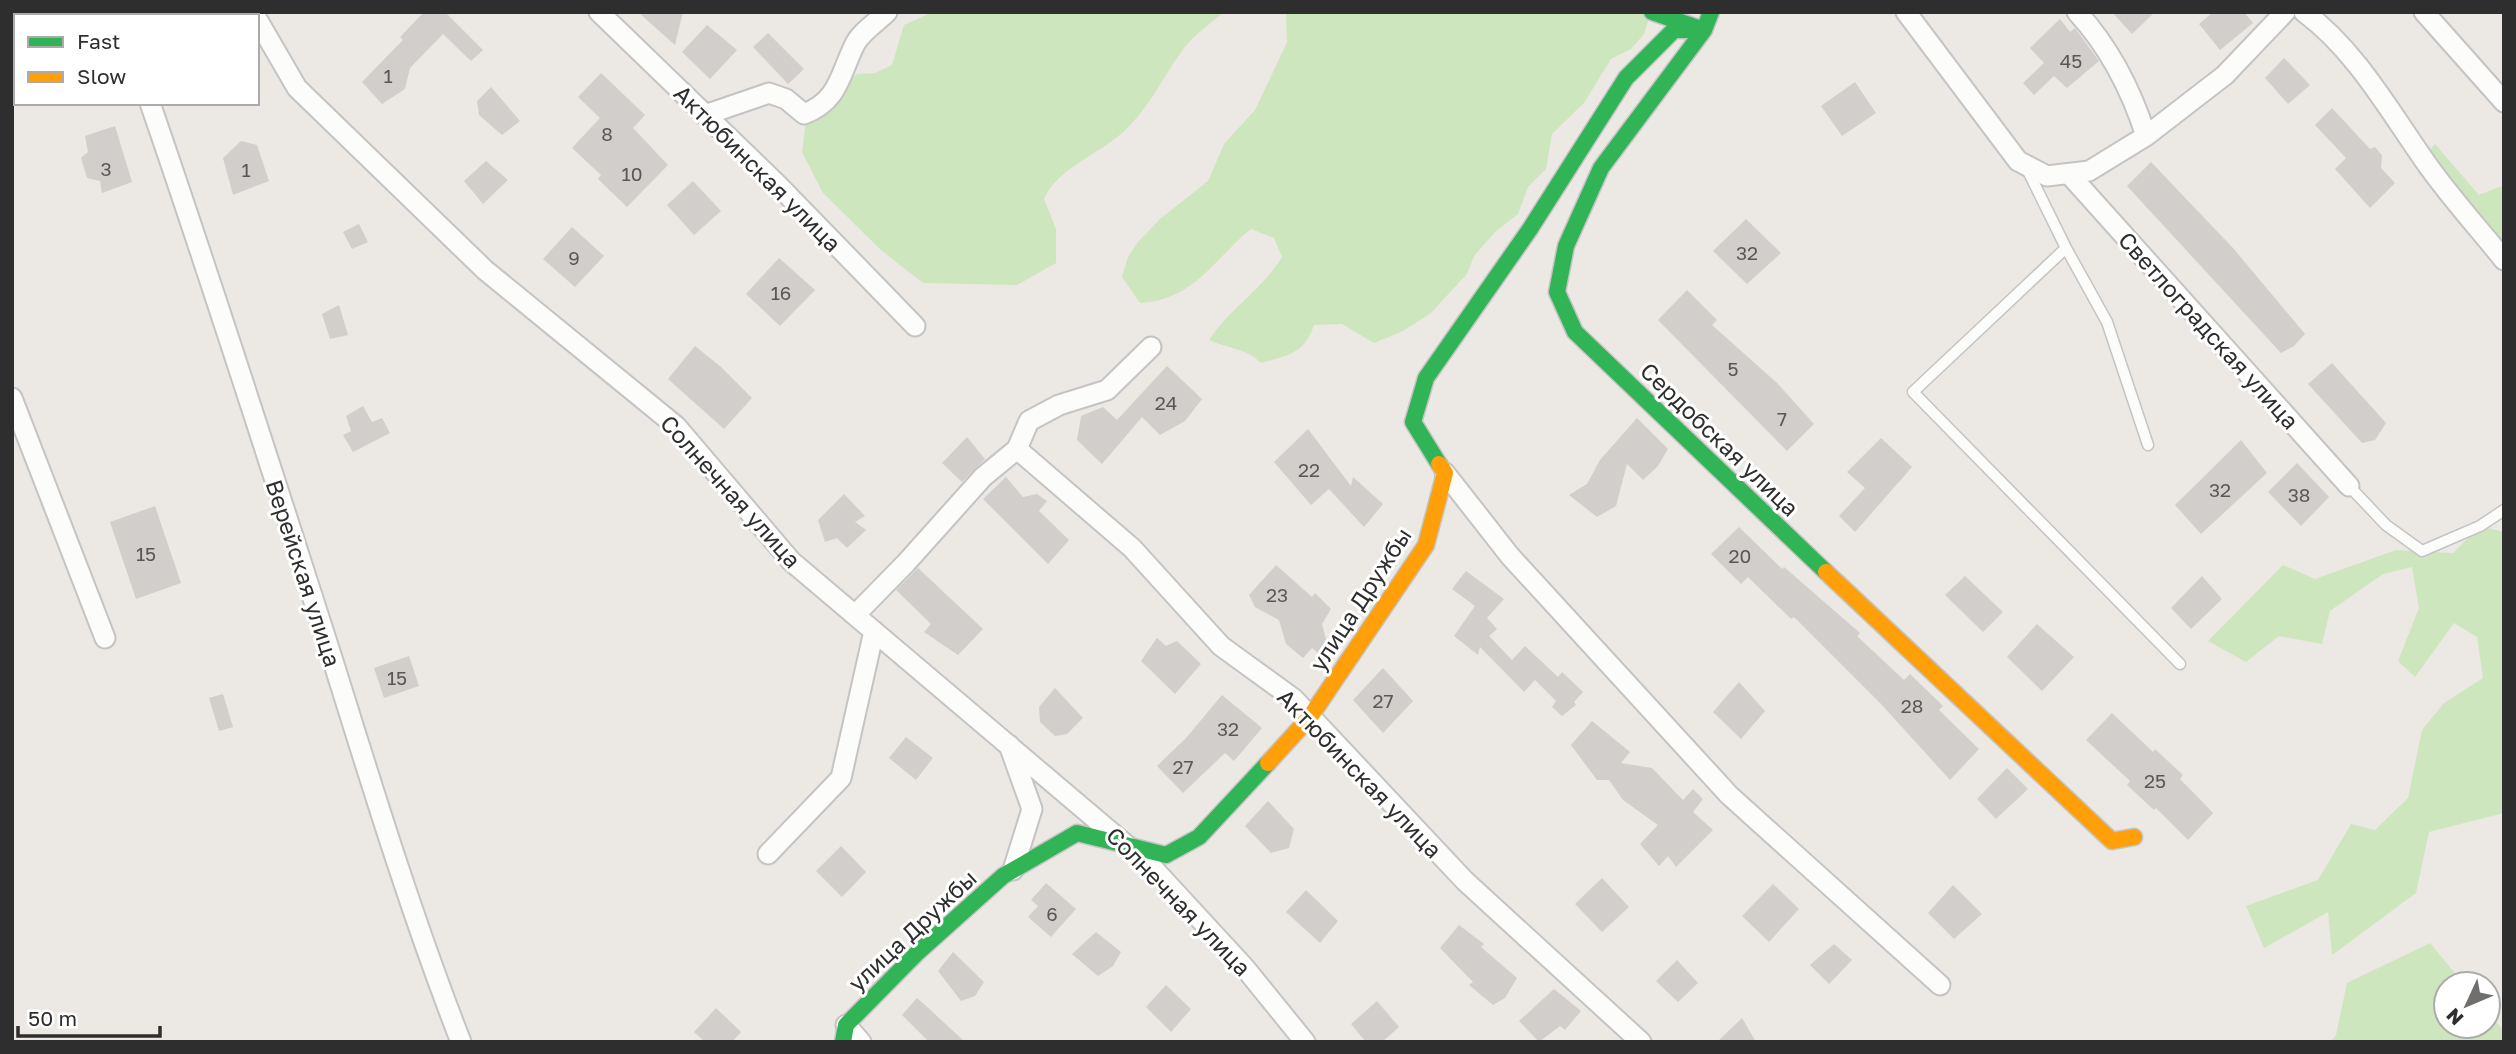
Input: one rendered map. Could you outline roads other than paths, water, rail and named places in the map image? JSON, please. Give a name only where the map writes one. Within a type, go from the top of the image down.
[{"type":"street","name":"Актюбинская улица","points":[[599,12],[779,186],[915,326]]},
{"type":"street","points":[[705,115],[769,93],[786,99],[804,114],[821,108],[845,75],[856,42],[887,12]]},
{"type":"street","points":[[1652,12],[1704,30]]},
{"type":"street","points":[[1704,30],[1711,12]]},
{"type":"street","points":[[1906,12],[2018,160],[2048,176],[2089,171],[2146,136],[2225,75],[2285,12]]},
{"type":"street","points":[[2077,12],[2097,35],[2127,84],[2146,136]]},
{"type":"street","points":[[2304,12],[2322,26],[2374,86],[2431,169],[2504,260]]},
{"type":"street","points":[[2424,12],[2504,102]]},
{"type":"street","name":"Солнечная улица","points":[[259,23],[297,88],[485,270],[676,426],[791,561],[1128,844],[1245,968],[1305,1042]]},
{"type":"street","points":[[1704,30],[1674,30],[1626,78],[1530,229],[1426,378],[1413,422],[1445,473],[1510,556],[1729,795],[1940,985]]},
{"type":"street","name":"Сердобская улица","points":[[1704,30],[1601,168],[1566,246],[1557,292],[1575,332],[1949,690],[2112,841],[2134,837]]},
{"type":"street","name":"Верейская улица","points":[[151,105],[222,309],[280,502],[392,847],[461,1042]]},
{"type":"street","name":"Светлоградская улица","points":[[2069,174],[2349,486]]},
{"type":"street","points":[[856,614],[983,477],[1017,449],[1029,421],[1059,405],[1107,390],[1151,347]]},
{"type":"street","points":[[12,398],[105,638]]},
{"type":"street","name":"Актюбинская улица","points":[[1017,449],[1132,548],[1221,646],[1294,699],[1465,881],[1641,1042]]},
{"type":"street","name":"улица Дружбы","points":[[845,1034],[917,953],[1013,870],[1077,832],[1166,855],[1199,837],[1310,717],[1426,545],[1445,473]]},
{"type":"street","points":[[768,854],[841,778],[874,631]]},
{"type":"street","points":[[1008,744],[1032,809],[1013,870]]},
{"type":"street","points":[[845,1034],[861,1042]]},
{"type":"lane","points":[[2024,163],[2066,248],[2107,322],[2148,445]]},
{"type":"lane","points":[[2066,248],[1913,391],[2180,664]]},
{"type":"lane","points":[[2349,486],[2386,525],[2422,551],[2480,526],[2504,510]]}]
